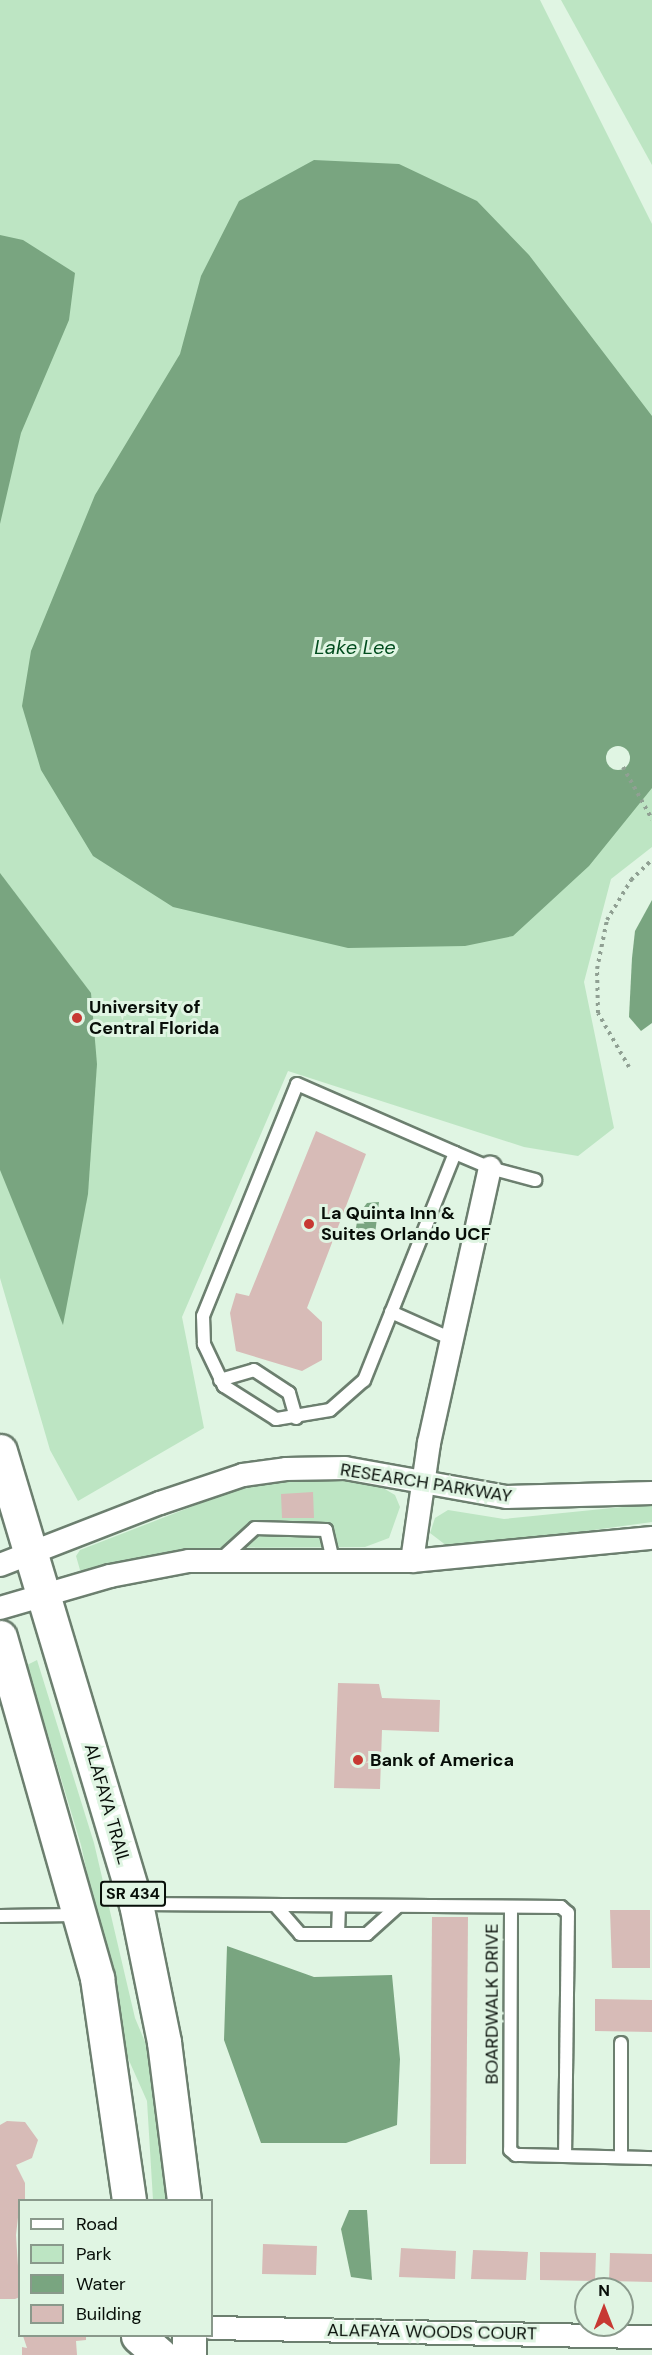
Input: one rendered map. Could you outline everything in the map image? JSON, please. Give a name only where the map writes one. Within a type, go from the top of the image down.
[{"type":"main road","name":"ALAFAYA TRAIL","points":[[0,1451],[136,1904],[164,2042],[184,2199]]},
{"type":"main road","name":"SR 434","points":[[0,1637],[82,1915],[111,2045],[129,2199]]},
{"type":"main road","points":[[135,2355],[137,2337]]},
{"type":"main road","points":[[138,2337],[160,2355]]},
{"type":"main road","points":[[189,2337],[189,2355]]},
{"type":"street","points":[[412,1561],[423,1481],[490,1168]]},
{"type":"street","name":"RESEARCH PARKWAY","points":[[0,1565],[243,1475],[345,1468],[506,1497],[652,1493]]},
{"type":"street","points":[[0,1608],[147,1567],[220,1560],[412,1561],[652,1538]]},
{"type":"street","name":"ALAFAYA WOODS COURT","points":[[213,2328],[652,2337]]},
{"type":"lane","points":[[455,1153],[364,1380],[330,1410],[296,1418],[276,1419],[220,1380],[204,1344],[203,1316],[297,1083],[490,1168],[535,1179]]},
{"type":"lane","points":[[392,1312],[452,1339]]},
{"type":"lane","points":[[220,1380],[254,1370],[289,1393],[296,1418]]},
{"type":"lane","points":[[220,1560],[255,1528],[326,1530],[333,1560]]},
{"type":"lane","name":"BOARDWALK DRIVE","points":[[136,1904],[511,1909],[510,2150],[516,2155],[652,2158]]},
{"type":"lane","points":[[275,1905],[300,1934],[367,1934],[397,1907]]},
{"type":"lane","points":[[338,1934],[339,1906]]},
{"type":"lane","points":[[511,1909],[561,1907],[568,1913],[565,2157]]},
{"type":"lane","points":[[0,1916],[82,1915]]},
{"type":"lane","points":[[621,2043],[621,2157]]},
{"type":"path","points":[[623,767],[652,819]]},
{"type":"path","points":[[629,1067],[598,1013],[597,969],[607,920],[632,880],[652,861]]},
{"type":"green space","name":"University of Central Florida","points":[[0,0],[540,0],[652,224],[652,847],[611,879],[584,982],[614,1128],[578,1156],[524,1147],[288,1071],[182,1317],[204,1428],[78,1501],[50,1450],[0,1278]]},
{"type":"green space","points":[[561,0],[652,0],[652,165]]},
{"type":"green space","points":[[331,1479],[378,1485],[395,1495],[400,1507],[389,1538],[365,1547],[190,1548],[90,1571],[80,1570],[76,1556],[80,1550],[250,1484]]},
{"type":"green space","points":[[652,1504],[652,1522],[507,1542],[447,1546],[430,1533],[435,1518],[448,1510],[504,1519]]},
{"type":"green space","points":[[37,1660],[94,1843],[135,2018],[153,2061],[168,2199],[153,2199],[147,2101],[127,2056],[81,1845],[27,1665]]},
{"type":"water","name":"Lake Lee","points":[[314,160],[399,164],[477,201],[529,255],[652,416],[652,788],[589,866],[513,936],[465,946],[348,948],[173,907],[93,856],[41,770],[22,706],[31,651],[95,495],[180,354],[201,276],[239,201]]},
{"type":"water","points":[[0,235],[23,240],[75,273],[69,320],[21,433],[0,524]]},
{"type":"water","points":[[0,873],[91,993],[97,1064],[88,1194],[63,1325],[0,1170]]},
{"type":"water","points":[[652,900],[652,1023],[641,1031],[629,1017],[632,958],[635,931]]},
{"type":"water","points":[[379,1202],[375,1234],[363,1239],[356,1228],[358,1215],[367,1203]]},
{"type":"water","points":[[227,1946],[314,1977],[392,1975],[400,2059],[397,2125],[346,2143],[261,2143],[224,2040]]},
{"type":"water","points":[[349,2210],[367,2210],[372,2280],[351,2277],[341,2229]]},
{"type":"pier","points":[[618,746],[626,750],[630,758],[626,766],[618,770],[610,766],[606,758],[610,750]]},
{"type":"building","name":"La Quinta Inn & Suites Orlando UCF","points":[[316,1131],[366,1154],[307,1308],[322,1322],[322,1360],[302,1371],[236,1351],[230,1313],[236,1293],[249,1296]]},
{"type":"building","points":[[313,1492],[314,1518],[282,1518],[281,1494]]},
{"type":"building","name":"Bank of America","points":[[338,1683],[379,1684],[382,1698],[440,1700],[439,1732],[382,1730],[380,1789],[334,1788]]},
{"type":"building","points":[[610,1910],[650,1910],[650,1968],[612,1968]]},
{"type":"building","points":[[432,1917],[468,1917],[466,2164],[430,2164]]},
{"type":"building","points":[[595,1999],[652,2000],[652,2032],[595,2031]]},
{"type":"building","points":[[7,2121],[25,2122],[38,2140],[32,2158],[16,2165],[25,2183],[25,2199],[18,2199],[16,2235],[18,2298],[15,2299],[0,2299],[0,2125]]},
{"type":"building","points":[[263,2244],[317,2246],[316,2275],[262,2274]]},
{"type":"building","points":[[401,2248],[456,2251],[455,2279],[399,2277]]},
{"type":"building","points":[[473,2250],[528,2252],[526,2280],[471,2279]]},
{"type":"building","points":[[540,2252],[596,2253],[595,2277],[574,2277],[574,2281],[540,2280]]},
{"type":"building","points":[[610,2253],[652,2254],[652,2282],[634,2282],[634,2277],[609,2277]]},
{"type":"building","points":[[23,2337],[86,2337],[86,2340],[76,2341],[77,2355],[22,2355],[22,2347],[27,2348]]},
{"type":"place","name":"University of Central Florida","points":[[77,1018]]},
{"type":"place","name":"La Quinta Inn & Suites Orlando UCF","points":[[309,1224]]},
{"type":"place","name":"Bank of America","points":[[358,1760]]}]
